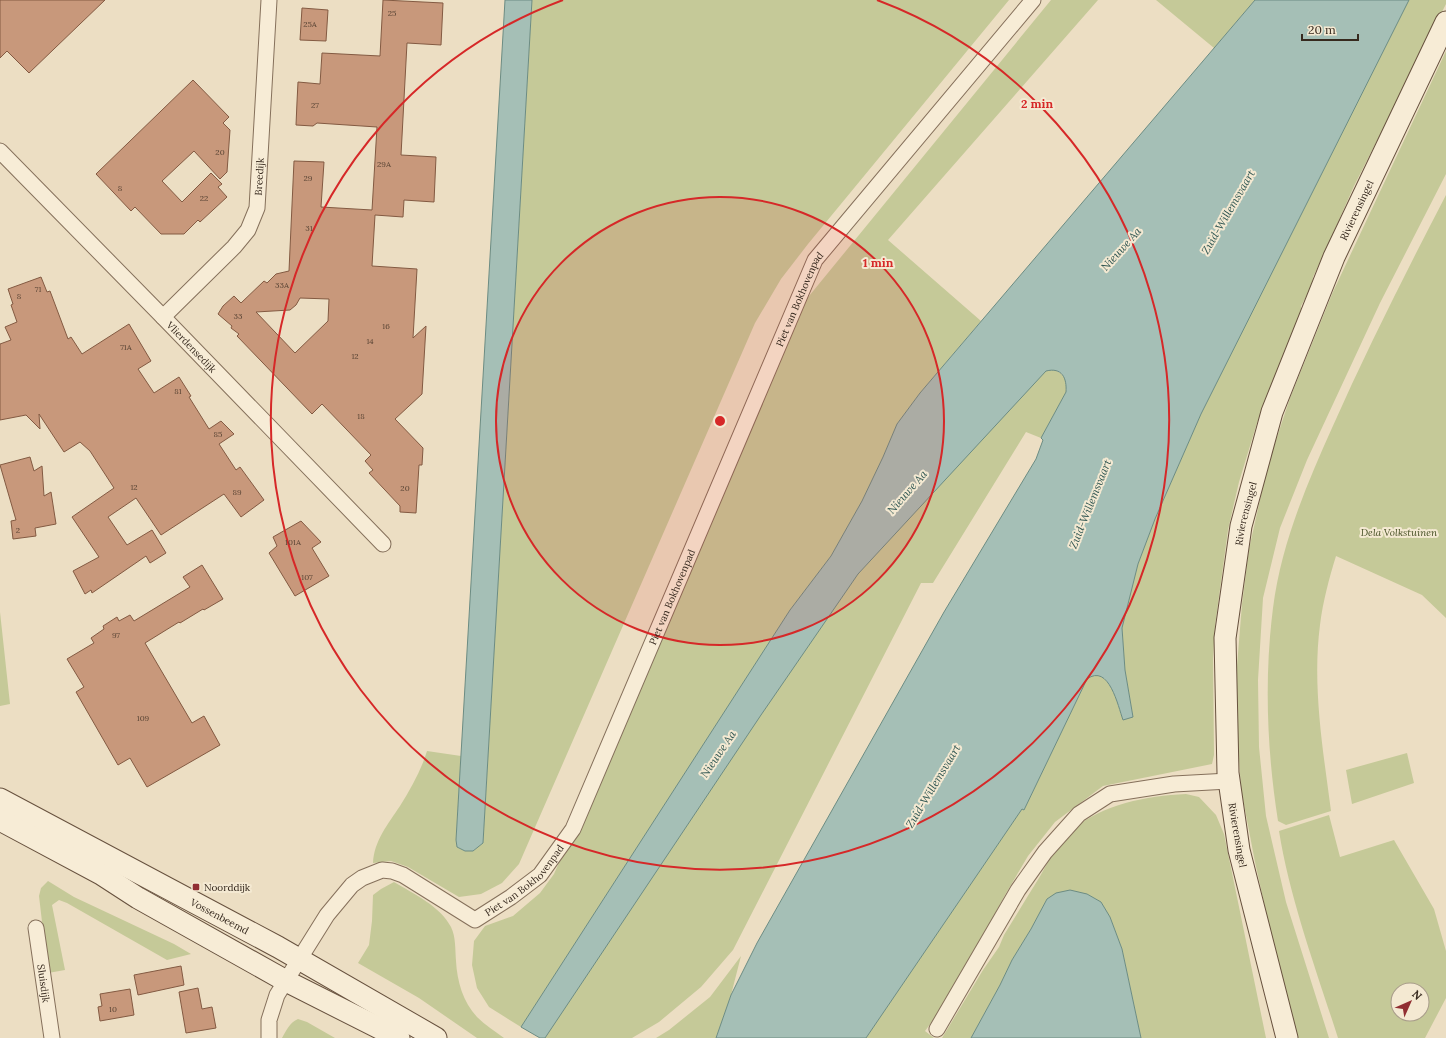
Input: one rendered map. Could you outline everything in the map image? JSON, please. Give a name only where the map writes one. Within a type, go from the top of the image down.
[{"type":"main road","name":"Rivierensingel","points":[[1288,1038],[1239,850],[1229,781],[1225,638],[1241,526],[1272,412],[1334,257],[1446,22]]},
{"type":"main road","name":"Vossenbeemd","points":[[0,799],[187,898],[300,960],[436,1038]]},
{"type":"main road","points":[[0,820],[101,874],[138,898],[286,981],[399,1038]]},
{"type":"street","name":"Breedijk","points":[[164,317],[234,247],[248,230],[257,208],[269,0]]},
{"type":"street","name":"Piet van Bokhovenpad","points":[[269,1038],[269,1020],[277,995],[327,915],[345,893],[362,878],[382,870],[392,871],[403,875],[475,920],[511,897],[540,875],[573,829],[815,260],[1033,0]]},
{"type":"street","name":"Vlierdensedijk","points":[[0,151],[164,317],[383,544]]},
{"type":"street","points":[[937,1029],[1018,890],[1045,852],[1079,814],[1110,794],[1174,784],[1229,781]]},
{"type":"street","name":"Sluisdijk","points":[[36,928],[52,1038]]},
{"type":"green space","points":[[532,0],[1009,0],[808,244],[781,279],[755,323],[519,864],[502,883],[481,894],[459,897],[408,867],[391,861],[373,863],[379,840],[386,826],[412,786],[422,766],[427,751],[461,756],[456,840],[457,847],[465,851],[473,851],[483,843]]},
{"type":"green space","points":[[1051,0],[1098,0],[888,240],[981,321],[920,393],[897,424],[862,501],[831,556],[790,610],[521,1027],[489,1007],[477,988],[472,965],[474,941],[485,926],[513,916],[540,893],[554,874],[805,301]]},
{"type":"green space","points":[[1156,0],[1255,0],[1214,48]]},
{"type":"green space","points":[[1409,0],[1446,0],[1446,4],[1354,186],[1313,277],[1312,286],[1301,306],[1301,310],[1257,423],[1239,482],[1228,530],[1215,626],[1213,658],[1214,755],[1212,764],[1103,786],[1055,822],[1028,856],[942,1008],[925,1031],[934,1038],[866,1038],[1022,809],[1024,810],[1087,679],[1095,676],[1101,677],[1107,681],[1115,697],[1123,720],[1133,717],[1125,670],[1122,628],[1138,564],[1155,519],[1201,414]]},
{"type":"green space","points":[[1446,51],[1446,174],[1380,303],[1307,460],[1280,528],[1263,598],[1258,680],[1259,747],[1266,816],[1286,902],[1329,1038],[1295,1038],[1255,862],[1241,789],[1237,730],[1237,666],[1242,604],[1249,549],[1268,464],[1290,398],[1332,294]]},
{"type":"green space","name":"Dela Volkstuinen","points":[[1446,195],[1446,618],[1422,595],[1336,556],[1326,590],[1321,616],[1317,671],[1320,718],[1331,811],[1286,825],[1278,821],[1271,768],[1268,715],[1268,661],[1270,635],[1273,608],[1282,561],[1304,494],[1332,428],[1387,311]]},
{"type":"green space","points":[[1052,369],[1059,372],[1064,377],[1066,392],[1041,438],[1026,432],[933,583],[921,583],[733,950],[701,987],[659,1022],[632,1038],[545,1038],[761,715],[858,574],[1042,373]]},
{"type":"green space","points":[[0,612],[10,704],[0,706]]},
{"type":"green space","points":[[1407,753],[1414,783],[1352,804],[1346,770]]},
{"type":"green space","points":[[1186,794],[1199,797],[1216,815],[1224,834],[1266,1038],[1141,1038],[1122,949],[1110,917],[1101,902],[1087,894],[1047,899],[1012,960],[971,1038],[942,1038],[983,970],[999,947],[1004,935],[1054,853],[1072,830],[1097,814],[1126,803],[1141,799]]},
{"type":"green space","points":[[1329,815],[1340,857],[1394,840],[1434,909],[1446,951],[1446,998],[1425,1038],[1338,1038],[1297,909],[1279,831]]},
{"type":"green space","points":[[48,881],[74,897],[174,944],[191,954],[167,960],[67,903],[59,900],[52,905],[65,970],[48,973],[39,896],[41,888]]},
{"type":"green space","points":[[394,882],[426,901],[440,913],[451,927],[454,935],[458,976],[464,998],[477,1017],[504,1038],[477,1038],[419,998],[358,963],[369,945],[373,895]]},
{"type":"green space","points":[[741,956],[731,995],[716,1038],[656,1038],[669,1030],[710,997]]},
{"type":"green space","points":[[298,1019],[307,1022],[335,1038],[282,1038],[290,1024]]},
{"type":"water","points":[[505,0],[532,0],[483,843],[473,851],[465,851],[457,847],[456,840]]},
{"type":"water","points":[[1255,0],[1409,0],[1201,414],[1155,519],[1138,564],[1122,628],[1125,670],[1133,717],[1123,720],[1115,697],[1107,681],[1101,677],[1095,676],[1087,679],[1024,810],[1022,809],[866,1038],[716,1038],[731,995],[757,943],[944,612],[1036,459],[1043,440],[1041,438],[1066,392],[1066,382],[1060,372],[1051,370],[1046,371],[858,574],[761,715],[545,1038],[540,1038],[521,1027],[790,610],[831,556],[862,501],[897,424],[920,393]]},
{"type":"water","points":[[1070,890],[1087,894],[1101,902],[1110,917],[1122,949],[1141,1038],[971,1038],[1012,960],[1047,899],[1056,893]]},
{"type":"building","points":[[0,0],[105,0],[29,73],[7,51],[0,58]]},
{"type":"building","points":[[383,0],[443,3],[441,45],[407,43],[401,155],[436,157],[434,202],[404,200],[403,217],[375,215],[372,266],[417,269],[413,338],[426,326],[422,394],[395,419],[423,448],[422,465],[419,465],[416,513],[400,512],[400,506],[369,473],[373,470],[365,461],[371,455],[322,404],[312,414],[237,336],[239,334],[231,328],[232,326],[218,314],[223,306],[234,296],[241,303],[264,281],[267,283],[276,274],[289,271],[294,161],[324,162],[321,207],[372,210],[377,127],[317,123],[313,126],[296,125],[298,82],[320,84],[322,53],[380,56]],"holes":[[[300,298],[329,299],[328,321],[295,353],[256,312],[290,310],[296,305]]]},
{"type":"building","points":[[302,8],[328,10],[326,41],[300,40]]},
{"type":"building","points":[[193,80],[229,117],[223,123],[230,130],[227,172],[220,179],[194,151],[162,181],[182,202],[211,173],[222,184],[218,187],[227,197],[200,222],[198,220],[184,234],[161,234],[135,207],[131,211],[96,174]]},
{"type":"building","points":[[41,277],[47,292],[50,291],[68,339],[71,337],[82,354],[129,324],[151,361],[138,369],[154,393],[179,377],[191,396],[189,397],[209,429],[221,421],[234,434],[219,444],[236,470],[240,467],[264,500],[241,517],[224,494],[161,535],[136,498],[108,517],[127,545],[152,530],[166,553],[150,563],[146,556],[92,593],[91,590],[85,594],[73,571],[99,557],[72,517],[114,488],[90,451],[80,442],[64,452],[39,414],[40,429],[26,415],[0,420],[0,344],[11,340],[5,327],[17,322],[11,305],[13,304],[8,289]]},
{"type":"building","points":[[30,457],[34,471],[42,466],[44,496],[51,492],[56,524],[35,528],[36,536],[13,539],[11,521],[16,520],[0,465]]},
{"type":"building","points":[[301,521],[321,542],[312,548],[329,576],[295,596],[269,553],[277,546],[273,537]]},
{"type":"building","points":[[202,565],[223,599],[180,623],[179,622],[145,643],[192,723],[204,716],[220,745],[147,787],[130,758],[118,765],[76,692],[84,687],[67,659],[94,643],[91,638],[104,629],[103,626],[117,617],[119,621],[130,615],[134,621],[190,587],[183,577]]},
{"type":"building","points":[[181,966],[184,985],[138,995],[134,975]]},
{"type":"building","points":[[198,988],[202,1009],[212,1007],[216,1028],[186,1033],[179,992]]},
{"type":"building","points":[[130,989],[134,1015],[100,1021],[98,1007],[102,1006],[100,994]]},
{"type":"place","name":"Noorddijk","points":[[196,887]]},
{"type":"water label","name":"Zuid-Willemsvaart","points":[[1228,212]]},
{"type":"water label","name":"Nieuwe Aa","points":[[1121,249]]},
{"type":"water label","name":"Nieuwe Aa","points":[[907,492]]},
{"type":"water label","name":"Zuid-Willemsvaart","points":[[1090,504]]},
{"type":"water label","name":"Nieuwe Aa","points":[[718,754]]},
{"type":"water label","name":"Zuid-Willemsvaart","points":[[933,786]]}]
